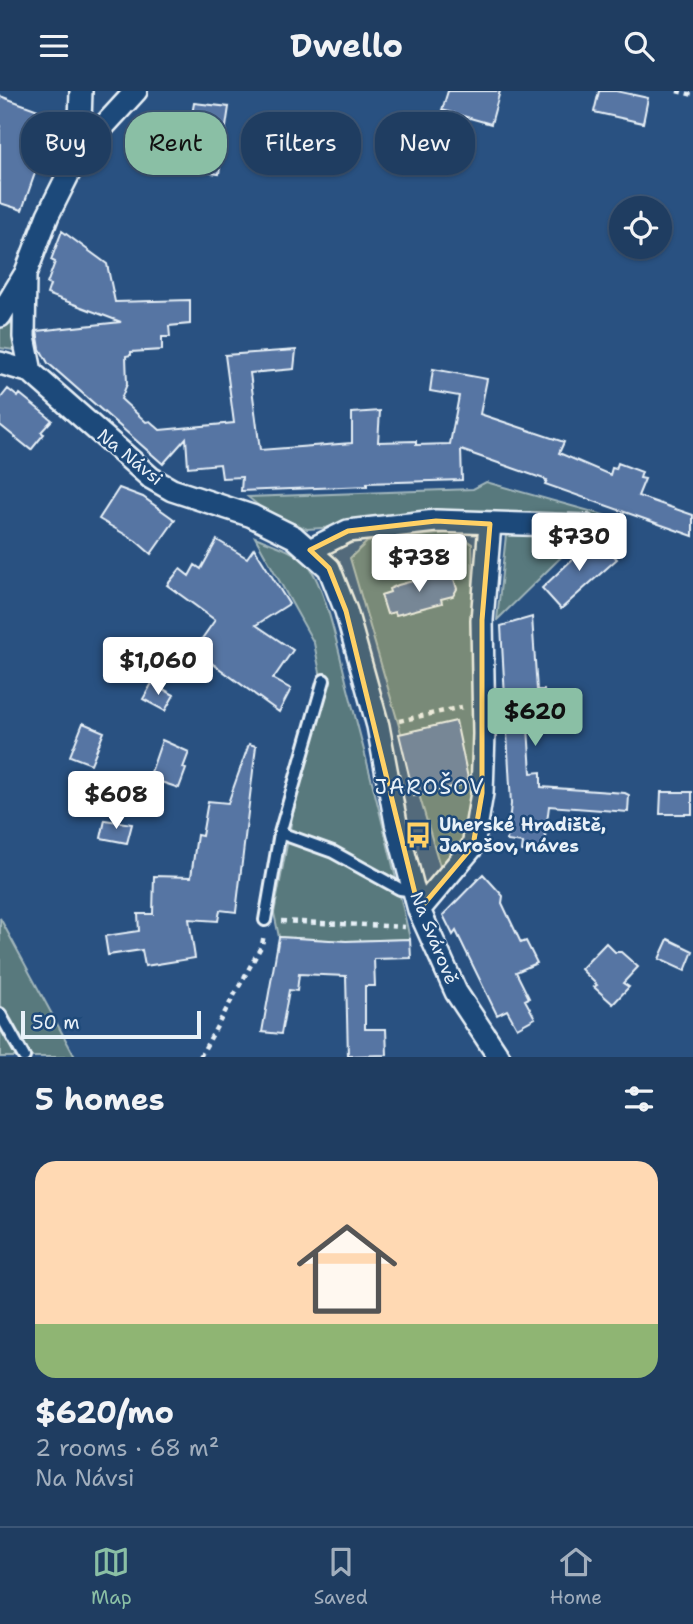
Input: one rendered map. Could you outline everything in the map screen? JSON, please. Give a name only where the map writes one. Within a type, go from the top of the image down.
[{"type":"street","points":[[80,91],[80,112]]},
{"type":"street","points":[[111,118],[136,91]]},
{"type":"street","points":[[0,316],[24,275],[48,215],[68,175]]},
{"type":"street","points":[[24,275],[24,337],[31,372]]},
{"type":"street","name":"Na Návsi","points":[[0,363],[31,372],[151,478],[172,490],[252,516],[294,537],[329,568],[346,611],[378,726]]},
{"type":"street","points":[[310,550],[348,531],[436,521],[586,526]]},
{"type":"street","points":[[414,909],[472,846],[482,793],[482,620],[490,524]]},
{"type":"street","name":"Na Svárově","points":[[378,726],[414,909],[456,992],[499,1057]]},
{"type":"lane","points":[[265,920],[280,833],[324,680]]},
{"type":"lane","points":[[280,833],[333,852],[400,889],[414,909]]},
{"type":"lane","points":[[0,1014],[24,1057]]},
{"type":"path","points":[[677,91],[693,95]]},
{"type":"path","points":[[378,726],[483,702]]},
{"type":"path","points":[[200,1057],[262,945],[265,920],[414,909]]},
{"type":"highlighted area","points":[[436,521],[490,524],[482,620],[482,793],[473,846],[419,910],[346,611],[329,568],[310,550],[348,531]]},
{"type":"green space","points":[[5,322],[13,324],[17,332],[14,350],[0,348],[0,329]]},
{"type":"green space","points":[[486,482],[604,515],[497,620],[508,516],[307,529],[265,511],[248,497],[473,489]]},
{"type":"green space","points":[[455,532],[472,544],[478,816],[454,853],[444,880],[350,558],[367,542]]},
{"type":"green space","points":[[255,537],[302,559],[320,587],[336,639],[410,939],[346,941],[279,937],[274,913],[293,813],[324,692],[314,643]]},
{"type":"green space","points":[[0,918],[75,1057],[0,1057]]},
{"type":"building","points":[[448,91],[500,91],[491,124],[475,119],[475,112],[442,110]]},
{"type":"building","points":[[599,91],[616,91],[648,98],[643,123],[594,112]]},
{"type":"building","points":[[0,96],[41,111],[21,112],[21,175],[34,175],[22,210],[0,203]]},
{"type":"building","points":[[194,103],[229,107],[227,120],[227,112],[192,112]]},
{"type":"building","points":[[62,231],[107,264],[115,302],[190,300],[190,324],[169,326],[170,337],[162,337],[162,350],[131,352],[131,355],[126,356],[127,384],[121,399],[146,422],[150,421],[160,430],[234,423],[225,355],[296,350],[294,369],[250,373],[260,450],[352,443],[352,413],[380,411],[378,442],[450,444],[459,396],[430,391],[433,369],[487,379],[480,414],[564,442],[559,453],[610,475],[612,468],[616,469],[618,463],[642,472],[640,478],[645,479],[638,496],[693,515],[693,536],[545,484],[547,480],[461,450],[462,480],[367,483],[367,486],[241,491],[242,477],[222,478],[220,464],[188,467],[186,438],[163,464],[48,363],[40,349],[37,331],[121,322],[47,294],[50,285],[47,284],[55,262],[51,260]]},
{"type":"building","points":[[8,389],[18,397],[20,394],[52,420],[41,432],[44,434],[31,450],[0,425],[0,399]]},
{"type":"building","points":[[119,488],[143,497],[175,520],[151,554],[136,541],[99,519]]},
{"type":"building","points":[[596,537],[617,559],[561,609],[542,588]]},
{"type":"building","points":[[217,540],[247,558],[254,548],[289,604],[256,625],[293,650],[273,679],[291,689],[279,712],[194,650],[215,620],[167,585],[180,569],[189,576],[195,565],[201,569]]},
{"type":"building","points":[[435,575],[436,578],[447,575],[454,579],[457,589],[453,596],[441,599],[442,603],[396,615],[395,612],[387,614],[381,595],[398,585]]},
{"type":"building","points":[[532,617],[537,690],[544,690],[547,714],[535,718],[536,727],[528,727],[531,773],[541,772],[541,787],[629,795],[628,812],[549,806],[543,854],[522,851],[523,843],[507,841],[511,804],[501,626]]},
{"type":"building","points":[[152,683],[174,695],[165,711],[143,699]]},
{"type":"building","points":[[456,721],[469,783],[414,796],[399,734]]},
{"type":"building","points":[[83,723],[104,732],[91,764],[70,756]]},
{"type":"building","points":[[162,740],[189,752],[179,788],[149,778]]},
{"type":"building","points":[[249,744],[256,746],[236,912],[220,910],[218,921],[189,919],[195,958],[145,966],[142,950],[108,955],[105,936],[139,931],[138,914],[153,914],[154,876],[191,877],[197,835],[202,836],[208,801],[228,803]]},
{"type":"building","points":[[661,792],[692,792],[692,814],[660,814]]},
{"type":"building","points":[[105,820],[132,824],[127,843],[101,838]]},
{"type":"building","points":[[483,874],[503,896],[502,903],[521,943],[526,941],[537,963],[516,972],[529,998],[525,1000],[535,1018],[517,1028],[507,1010],[497,1015],[456,931],[453,935],[443,915]]},
{"type":"building","points":[[279,937],[346,941],[410,939],[411,958],[374,959],[375,986],[365,986],[365,1029],[386,1029],[387,1055],[348,1056],[346,976],[299,974],[297,991],[289,990],[281,1034],[262,1032]]},
{"type":"building","points":[[668,939],[693,951],[685,971],[659,959]]},
{"type":"building","points":[[606,943],[638,967],[623,983],[629,987],[613,1004],[594,987],[597,985],[581,969]]},
{"type":"place","name":"Uherské Hradiště, Jarošov, náves","points":[[418,835]]},
{"type":"district","name":"JAROŠOV","points":[[430,787]]}]
